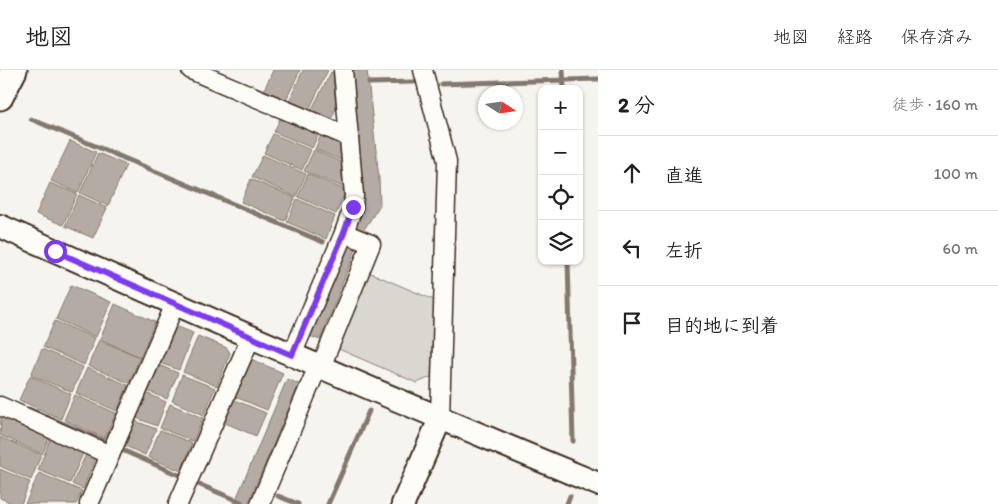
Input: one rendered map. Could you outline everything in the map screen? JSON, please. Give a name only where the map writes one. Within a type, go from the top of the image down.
[{"type":"main road","points":[[0,98],[14,70]]},
{"type":"street","points":[[191,70],[349,137]]},
{"type":"street","points":[[292,355],[344,233],[353,207],[354,195],[343,70]]},
{"type":"street","points":[[403,504],[440,419],[447,161],[424,70]]},
{"type":"street","points":[[0,226],[440,419],[598,484]]},
{"type":"street","points":[[260,504],[371,244],[344,233]]},
{"type":"street","points":[[89,504],[175,304]]},
{"type":"street","points":[[178,504],[251,337]]},
{"type":"street","points":[[0,406],[110,455]]},
{"type":"shaded area","points":[[273,70],[300,70],[286,100],[264,90]]},
{"type":"shaded area","points":[[303,70],[328,70],[309,110],[289,101]]},
{"type":"shaded area","points":[[351,70],[367,70],[379,178],[380,205],[363,231],[320,340],[307,335],[363,196]]},
{"type":"shaded area","points":[[331,72],[333,73],[336,108],[331,120],[311,111]]},
{"type":"shaded area","points":[[283,112],[321,129],[312,148],[274,132]]},
{"type":"shaded area","points":[[323,130],[339,137],[341,160],[315,149]]},
{"type":"shaded area","points":[[273,134],[311,150],[302,170],[264,153]]},
{"type":"shaded area","points":[[70,141],[96,152],[78,193],[51,181]]},
{"type":"shaded area","points":[[314,150],[341,162],[343,187],[304,171]]},
{"type":"shaded area","points":[[98,153],[126,165],[108,206],[80,193]]},
{"type":"shaded area","points":[[263,155],[306,174],[296,197],[252,177]]},
{"type":"shaded area","points":[[308,174],[343,189],[344,195],[336,214],[298,197]]},
{"type":"shaded area","points":[[251,179],[295,198],[285,221],[241,202]]},
{"type":"shaded area","points":[[50,183],[77,194],[63,225],[36,214]]},
{"type":"shaded area","points":[[79,195],[107,208],[93,238],[65,226]]},
{"type":"shaded area","points":[[297,199],[335,216],[326,239],[287,222]]},
{"type":"shaded area","points":[[366,271],[434,300],[431,377],[417,383],[334,347]]},
{"type":"shaded area","points":[[71,285],[111,302],[96,337],[56,319]]},
{"type":"shaded area","points":[[115,304],[155,322],[140,357],[100,339]]},
{"type":"shaded area","points":[[55,321],[95,338],[84,365],[43,347]]},
{"type":"shaded area","points":[[176,326],[193,333],[179,370],[157,362],[171,328]]},
{"type":"shaded area","points":[[198,336],[227,348],[230,353],[217,386],[183,372]]},
{"type":"shaded area","points":[[99,340],[140,357],[129,383],[88,366]]},
{"type":"shaded area","points":[[42,349],[83,367],[72,392],[31,375]]},
{"type":"shaded area","points":[[251,359],[283,373],[267,410],[233,396],[247,363]]},
{"type":"shaded area","points":[[156,364],[178,373],[167,399],[145,390]]},
{"type":"shaded area","points":[[87,368],[128,385],[117,411],[76,393]]},
{"type":"shaded area","points":[[182,375],[215,388],[204,415],[172,401]]},
{"type":"shaded area","points":[[30,376],[71,394],[61,419],[19,400]]},
{"type":"shaded area","points":[[287,379],[299,384],[248,504],[234,504]]},
{"type":"shaded area","points":[[144,392],[166,402],[157,426],[134,417]]},
{"type":"shaded area","points":[[75,395],[116,413],[105,438],[64,420]]},
{"type":"shaded area","points":[[232,399],[266,413],[256,436],[223,422]]},
{"type":"shaded area","points":[[170,404],[203,418],[193,441],[160,428]]},
{"type":"shaded area","points":[[1,416],[50,436],[42,454],[0,435]]},
{"type":"shaded area","points":[[133,420],[156,429],[145,455],[123,445]]},
{"type":"shaded area","points":[[160,430],[192,443],[181,471],[148,457]]},
{"type":"shaded area","points":[[0,437],[41,455],[31,480],[0,466]]},
{"type":"shaded area","points":[[51,437],[84,451],[70,483],[38,470]]},
{"type":"shaded area","points":[[87,452],[93,454],[95,460],[83,489],[72,484]]},
{"type":"shaded area","points":[[0,469],[30,482],[21,504],[14,504],[0,498]]},
{"type":"shaded area","points":[[39,473],[82,491],[76,504],[25,504]]},
{"type":"waterway","points":[[563,70],[564,85]]},
{"type":"waterway","points":[[441,84],[598,79]]},
{"type":"waterway","points":[[369,83],[414,82]]},
{"type":"waterway","points":[[31,119],[323,242]]},
{"type":"waterway","points":[[568,265],[573,441]]},
{"type":"waterway","points":[[29,409],[104,441]]},
{"type":"waterway","points":[[328,504],[369,411]]},
{"type":"waterway","points":[[122,450],[179,475]]},
{"type":"waterway","points":[[198,484],[241,502]]},
{"type":"waterway","points":[[278,496],[298,504]]},
{"type":"waterway","points":[[567,504],[570,496]]},
{"type":"route","points":[[55,251],[292,355],[344,233],[353,207]]}]
